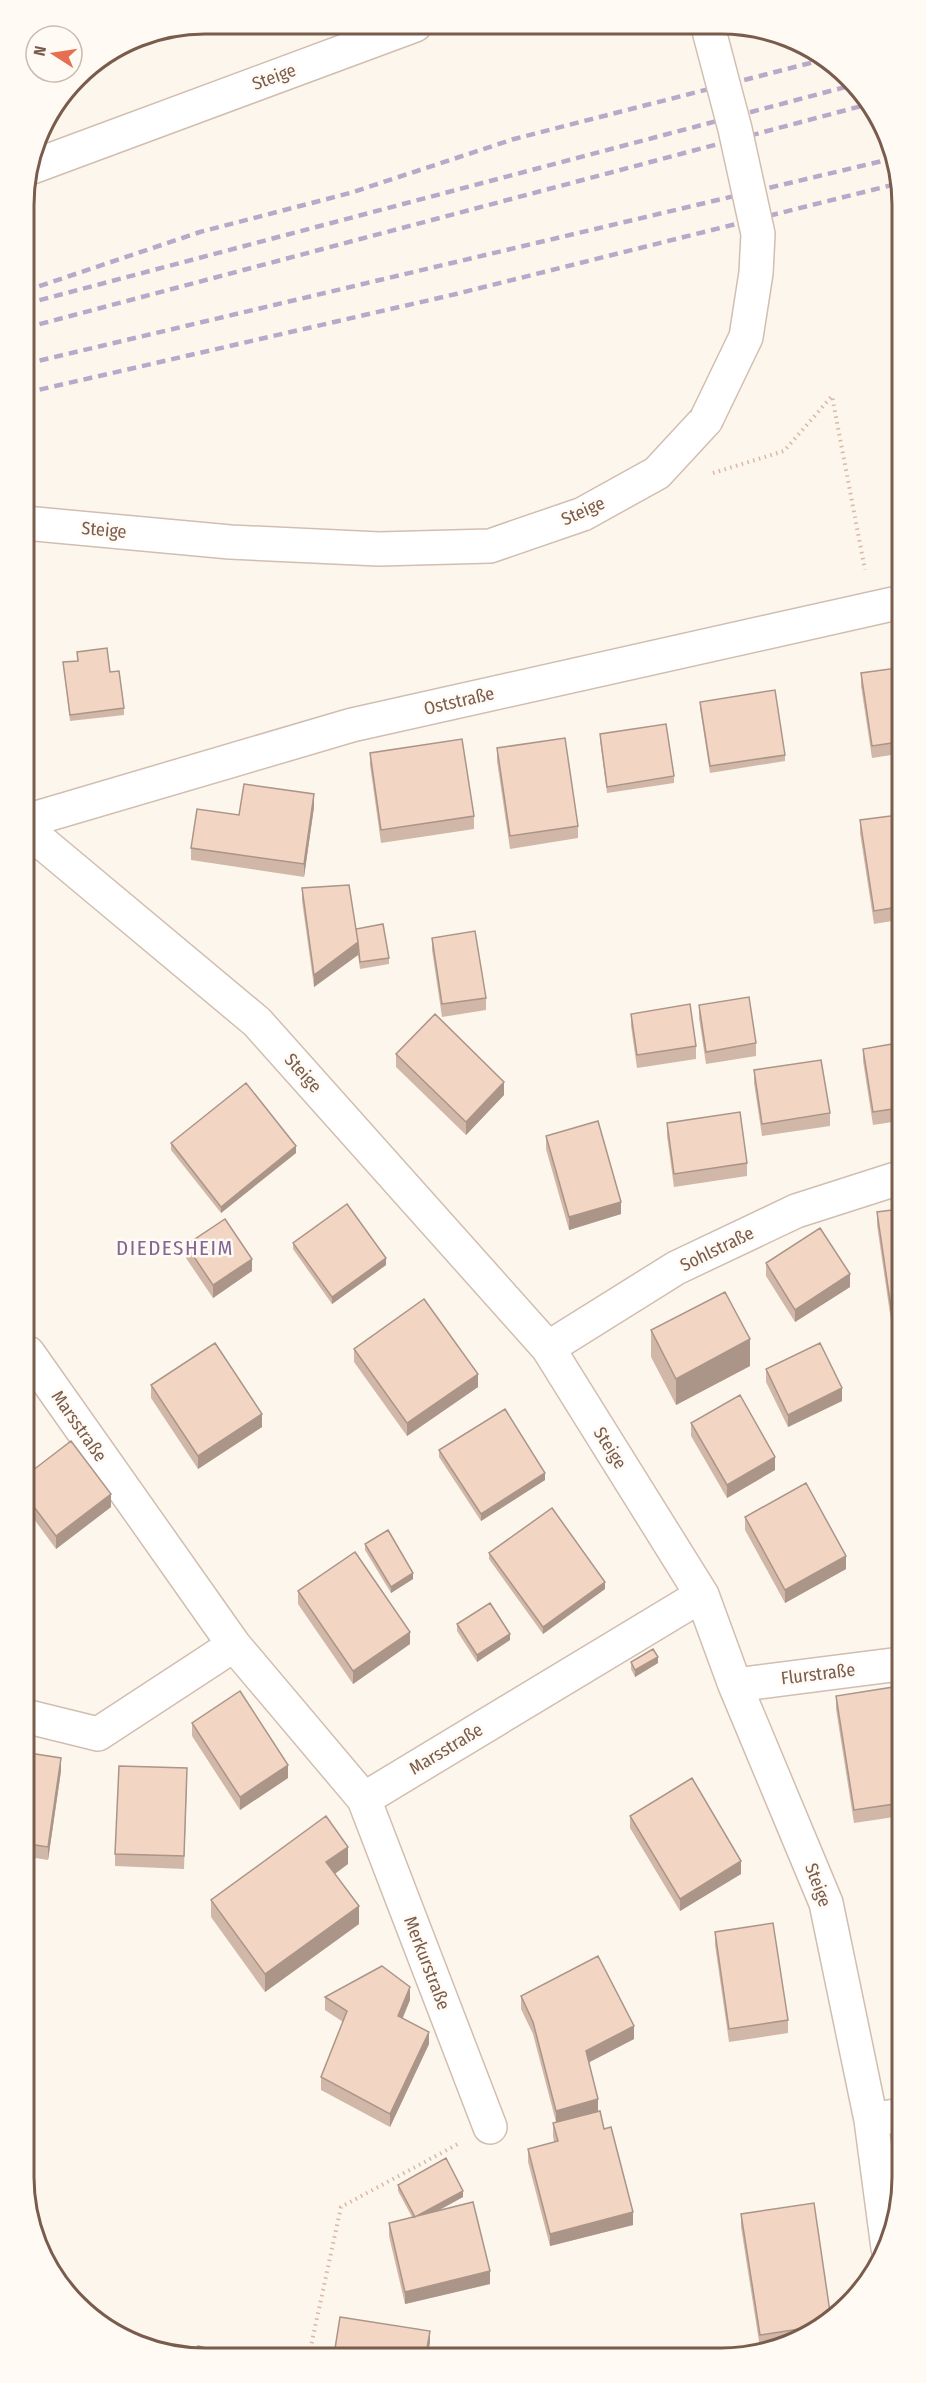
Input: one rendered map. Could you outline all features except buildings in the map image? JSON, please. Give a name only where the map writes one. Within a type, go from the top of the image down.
[{"type":"street","name":"Steige","points":[[35,524],[230,542],[309,546],[379,549],[490,546],[583,514],[657,472],[706,420],[746,337],[756,273],[758,234],[735,129],[710,34]]},
{"type":"street","name":"Steige","points":[[40,164],[389,35]]},
{"type":"street","name":"Oststraße","points":[[35,818],[352,725],[885,606]]},
{"type":"street","name":"Steige","points":[[35,836],[257,1022],[548,1348],[702,1595],[735,1685],[826,1903],[886,2117],[887,2214]]},
{"type":"street","name":"Sohlstraße","points":[[548,1348],[676,1268],[796,1211],[892,1180]]},
{"type":"street","name":"Marsstraße","points":[[34,1362],[234,1645],[363,1799],[702,1595]]},
{"type":"street","points":[[34,1718],[98,1734],[234,1645]]},
{"type":"street","name":"Flurstraße","points":[[735,1685],[891,1665]]},
{"type":"street","name":"Merkurstraße","points":[[363,1799],[490,2127]]},
{"type":"path","points":[[657,472],[688,475],[714,473],[784,450],[832,396],[885,606]]},
{"type":"path","points":[[311,2348],[341,2207],[490,2127]]},
{"type":"railway","points":[[35,288],[200,232],[350,193],[514,139],[814,62]]},
{"type":"railway","points":[[35,301],[844,88]]},
{"type":"railway","points":[[35,325],[859,107]]},
{"type":"railway","points":[[35,362],[885,160]]},
{"type":"railway","points":[[35,391],[456,294],[890,185]]},
{"type":"district","name":"DIEDESHEIM","points":[[175,1248]]}]
